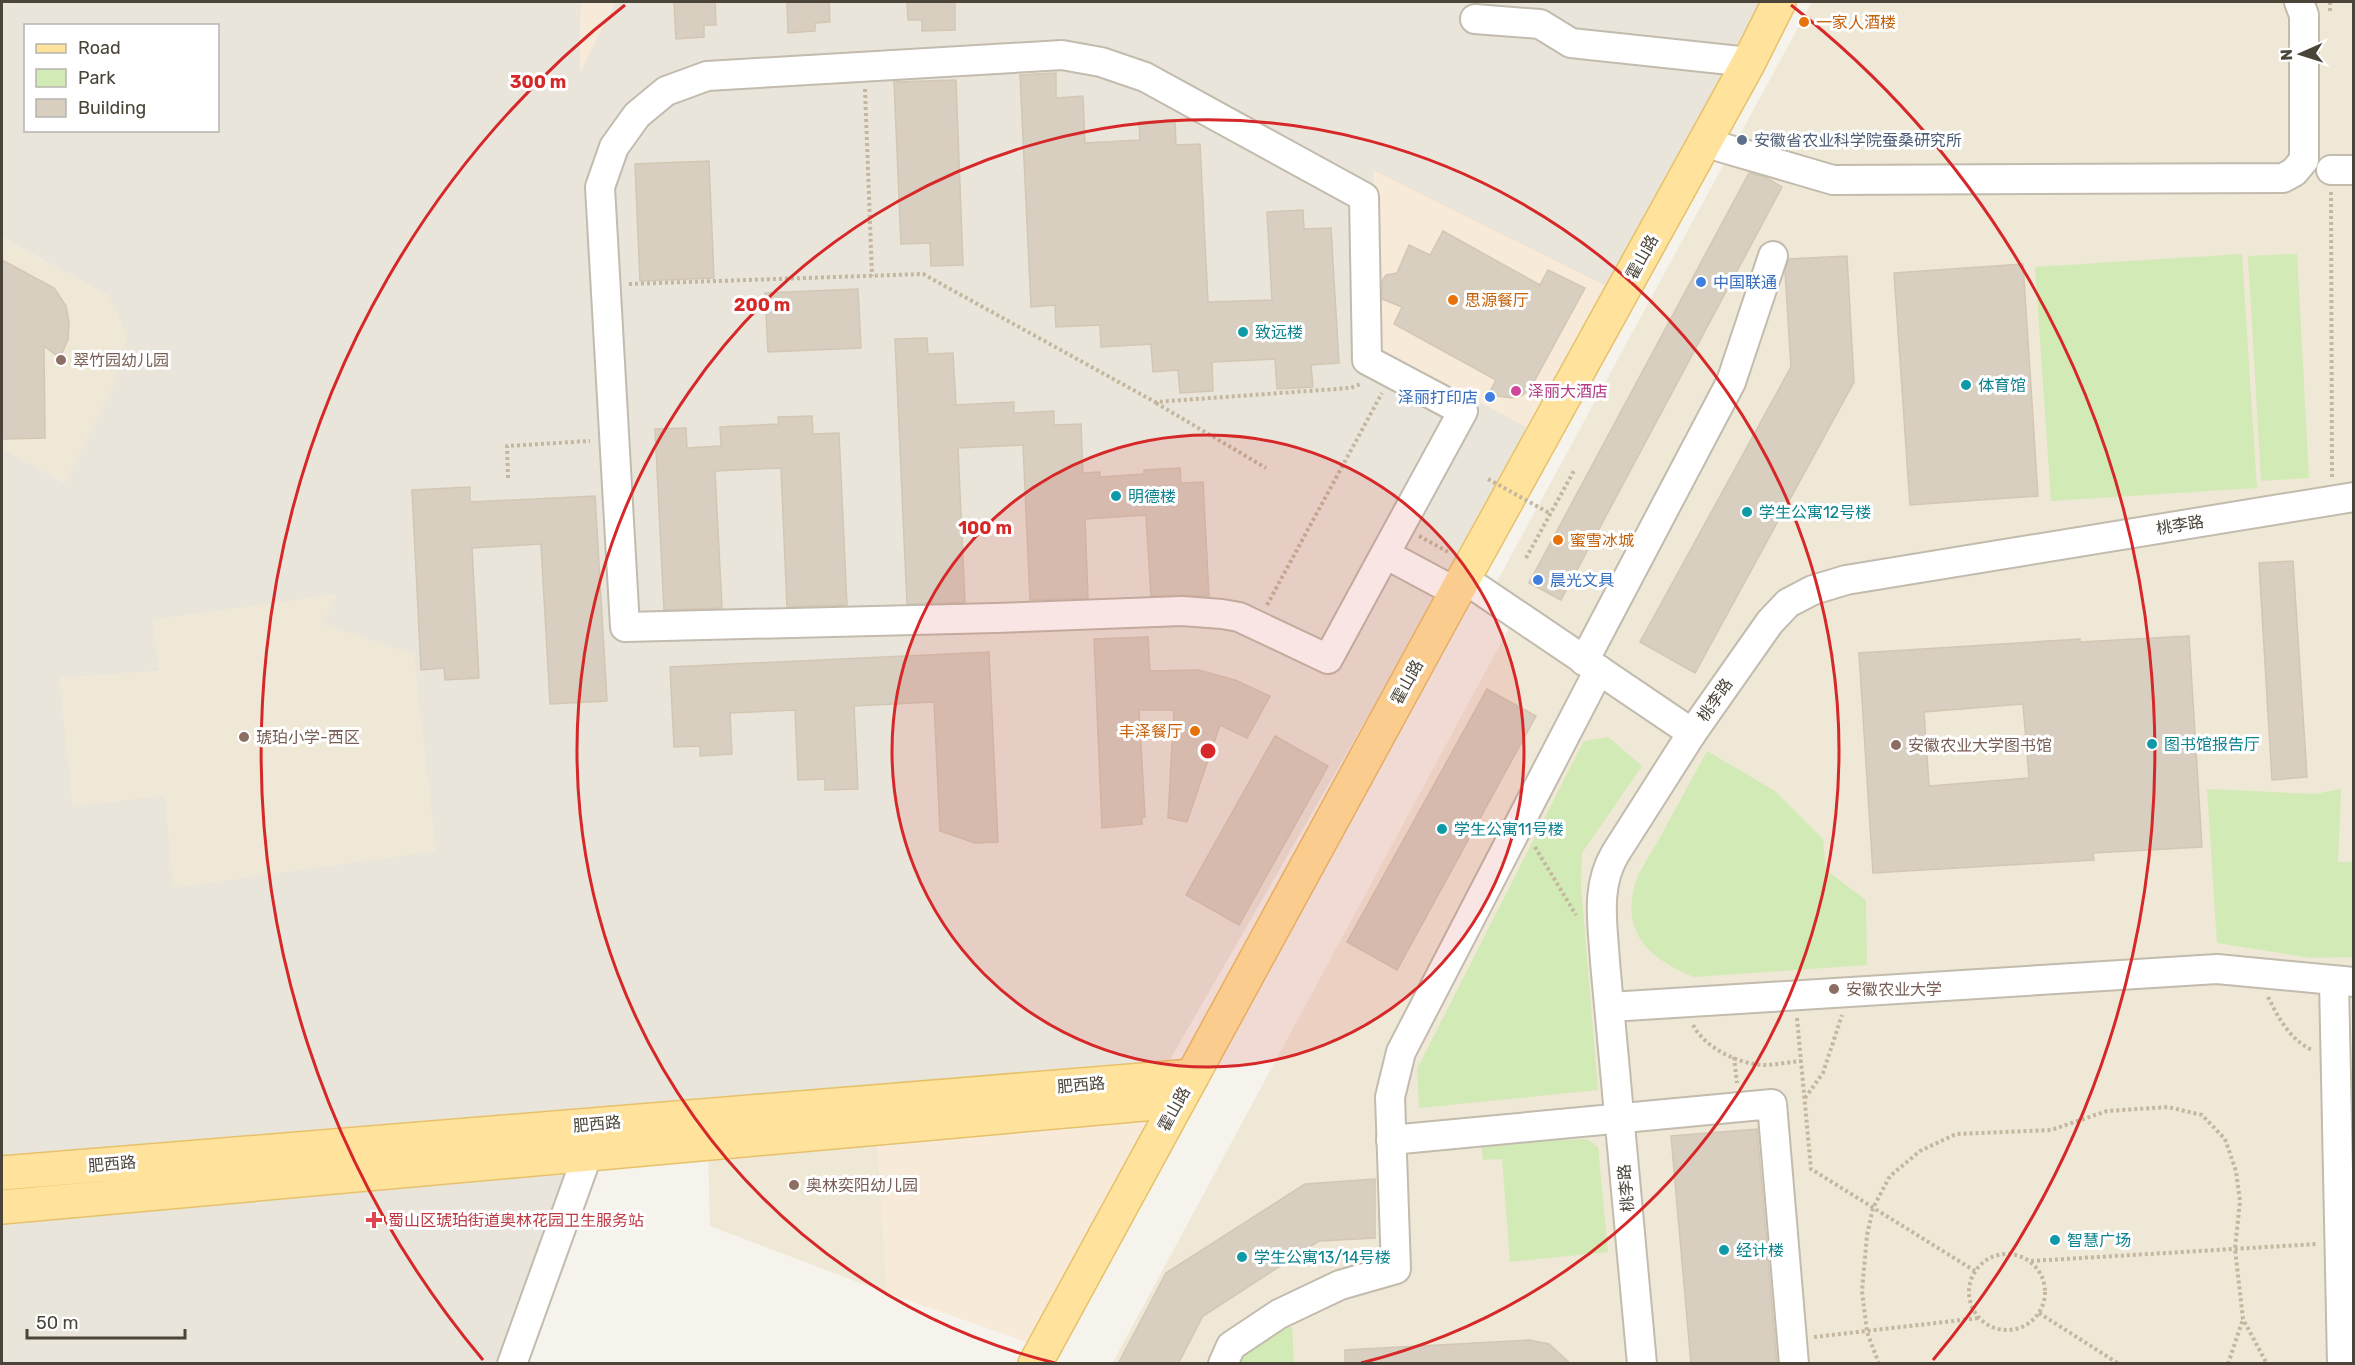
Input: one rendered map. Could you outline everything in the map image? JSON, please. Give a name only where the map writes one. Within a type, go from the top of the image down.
[{"type":"main road","name":"霍山路","points":[[1059,1364],[1469,582],[1749,62],[1779,2]]},
{"type":"main road","name":"霍山路","points":[[1035,1364],[1185,1089],[1469,582],[1720,147],[1798,2]]},
{"type":"main road","name":"肥西路","points":[[2,1173],[593,1139],[1185,1089]]},
{"type":"main road","name":"肥西路","points":[[2,1207],[593,1139]]},
{"type":"street","points":[[1720,147],[1833,180],[2283,178],[2294,172],[2304,160],[2304,15],[2300,2]]},
{"type":"street","points":[[1475,19],[1540,24],[1571,43],[1749,62]]},
{"type":"street","points":[[1062,56],[1101,62],[1145,76],[1365,197],[1367,360],[1463,411],[1328,659],[1257,625],[1222,614],[1182,610],[995,618],[625,627],[600,187],[614,147],[637,115],[666,91],[707,76],[864,67],[1062,56]]},
{"type":"street","points":[[1223,1364],[1231,1347],[1279,1314],[1340,1286],[1396,1269],[1390,1097],[1401,1052],[1520,823],[1591,665],[1731,382],[1773,256]]},
{"type":"street","name":"桃李路","points":[[1642,1364],[1601,900],[1604,878],[1615,854],[1692,733],[1770,622],[1788,603],[1813,590],[1857,578],[2343,498]]},
{"type":"street","points":[[1385,554],[1469,582],[1692,733]]},
{"type":"street","points":[[1610,1007],[2217,969],[2344,981],[2335,1059],[2342,1364]]},
{"type":"street","points":[[1391,1140],[1772,1104],[1793,1351]]},
{"type":"street","points":[[512,1364],[593,1139]]},
{"type":"path","points":[[2330,2],[2330,24]]},
{"type":"path","points":[[864,67],[872,276]]},
{"type":"path","points":[[2342,170],[2343,498]]},
{"type":"path","points":[[605,285],[923,274],[1155,402],[1266,468]]},
{"type":"path","points":[[1155,402],[1350,388],[1393,374]]},
{"type":"path","points":[[1257,625],[1393,374]]},
{"type":"path","points":[[508,478],[507,446],[614,440]]},
{"type":"path","points":[[1526,558],[1575,469]]},
{"type":"path","points":[[1488,479],[1551,514]]},
{"type":"path","points":[[1400,526],[1469,582]]},
{"type":"path","points":[[1520,823],[1581,922]]},
{"type":"path","points":[[2255,973],[2278,1017],[2293,1036],[2308,1048],[2335,1059]]},
{"type":"path","points":[[1805,1098],[1823,1074],[1849,992]]},
{"type":"path","points":[[1795,995],[1811,1169],[1975,1271]]},
{"type":"path","points":[[1682,1002],[1699,1037],[1716,1050],[1755,1064],[1801,1061]]},
{"type":"path","points":[[1879,1364],[1867,1332],[1862,1291],[1867,1235],[1873,1208],[1890,1176],[1920,1151],[1956,1134],[2051,1130],[2107,1111],[2168,1107],[2202,1115],[2225,1139],[2236,1171],[2240,1201],[2235,1249],[2243,1319],[2267,1364]]},
{"type":"path","points":[[2031,1261],[2339,1243]]},
{"type":"path","points":[[2007,1253],[2020,1255],[2031,1261],[2044,1282],[2046,1295],[2039,1312],[2025,1326],[2013,1330],[2001,1330],[1989,1326],[1972,1308],[1968,1295],[1969,1282],[1975,1271],[1983,1261],[1994,1255],[2007,1253]]},
{"type":"path","points":[[2039,1312],[2120,1364]]},
{"type":"path","points":[[1793,1351],[1867,1332],[1979,1318]]},
{"type":"path","points":[[2228,1364],[2243,1319]]},
{"type":"shaded area","points":[[2,2],[581,2],[580,71],[615,2],[1779,2],[1167,1065],[2,1173],[2,448],[65,483],[110,297],[2,237]],"holes":[[[336,595],[321,624],[73,806],[60,678],[159,671],[153,620]]]},
{"type":"shaded area","points":[[581,2],[615,2],[580,73]]},
{"type":"shaded area","name":"安徽农业大学","points":[[1812,2],[2353,2],[2353,1363],[1112,1364],[1516,615],[1488,598]]},
{"type":"shaded area","points":[[1373,170],[1610,288],[1532,430],[1382,350]]},
{"type":"shaded area","name":"翠竹园幼儿园","points":[[2,237],[110,297],[127,335],[114,385],[65,483],[2,448]]},
{"type":"shaded area","name":"琥珀小学-西区","points":[[337,594],[322,624],[414,655],[436,851],[173,888],[165,796],[73,806],[59,678],[159,671],[153,620]]},
{"type":"shaded area","points":[[1177,1101],[1044,1348],[887,1293],[876,1128]]},
{"type":"shaded area","name":"奥林奕阳幼儿园","points":[[876,1128],[887,1293],[710,1226],[708,1143]]},
{"type":"shaded area","points":[[588,1154],[512,1363],[2,1363],[2,1207]]},
{"type":"green space","points":[[2242,254],[2257,488],[2051,501],[2035,267]]},
{"type":"green space","points":[[2297,254],[2309,478],[2261,481],[2248,256]]},
{"type":"green space","points":[[1608,737],[1642,766],[1582,853],[1581,886],[1598,1090],[1419,1108],[1417,1069],[1574,760],[1584,741]]},
{"type":"green space","points":[[1707,751],[1775,791],[1823,839],[1826,870],[1866,900],[1867,965],[1694,977],[1665,962],[1643,943],[1632,918],[1632,902],[1637,878]]},
{"type":"green space","points":[[2207,789],[2315,794],[2341,789],[2338,862],[2353,862],[2353,957],[2311,958],[2217,943]]},
{"type":"green space","points":[[1587,1139],[1598,1147],[1608,1252],[1510,1262],[1502,1159],[1483,1160],[1481,1144]]},
{"type":"green space","points":[[1292,1327],[1294,1363],[1232,1364],[1271,1331]]},
{"type":"building","points":[[674,2],[715,2],[716,25],[704,25],[704,37],[676,39]]},
{"type":"building","points":[[787,2],[829,2],[830,22],[815,23],[815,31],[788,33]]},
{"type":"building","points":[[907,2],[955,2],[955,30],[922,31],[922,20],[908,20]]},
{"type":"building","points":[[1056,73],[1056,98],[1083,96],[1085,143],[1140,140],[1139,122],[1175,120],[1176,145],[1200,144],[1208,302],[1272,300],[1267,212],[1303,210],[1304,229],[1331,228],[1339,363],[1311,365],[1313,387],[1277,389],[1275,359],[1212,362],[1213,391],[1180,393],[1178,370],[1153,372],[1151,344],[1101,347],[1100,325],[1056,327],[1055,305],[1031,307],[1020,75]]},
{"type":"building","points":[[956,80],[963,265],[931,266],[930,243],[901,244],[894,82]]},
{"type":"building","points":[[709,161],[714,278],[640,281],[635,164]]},
{"type":"building","points":[[1749,173],[1765,177],[1782,187],[1561,600],[1529,583]]},
{"type":"building","name":"思源餐厅","points":[[1443,231],[1540,285],[1548,270],[1585,288],[1530,389],[1521,396],[1512,398],[1488,395],[1496,380],[1394,324],[1402,307],[1382,299],[1382,281],[1386,275],[1397,273],[1409,245],[1430,255]]},
{"type":"building","name":"学生公寓12号楼","points":[[1847,256],[1854,382],[1695,673],[1640,642],[1791,367],[1785,271],[1789,259]]},
{"type":"building","points":[[2,260],[54,288],[66,306],[69,322],[68,339],[60,358],[44,346],[45,438],[2,439]]},
{"type":"building","name":"体育馆","points":[[2023,264],[2038,496],[1910,505],[1894,273]]},
{"type":"building","points":[[858,289],[861,348],[768,352],[765,293]]},
{"type":"building","points":[[927,338],[928,354],[953,353],[956,405],[1014,402],[1014,413],[1054,411],[1054,425],[1081,424],[1083,473],[1100,472],[1100,477],[1144,474],[1144,470],[1180,468],[1181,483],[1203,482],[1209,596],[1151,596],[1146,515],[1085,519],[1088,598],[1030,600],[1023,445],[958,448],[965,602],[907,604],[895,339]]},
{"type":"building","points":[[812,416],[813,434],[839,433],[847,605],[787,607],[781,468],[715,471],[722,608],[664,610],[655,429],[686,428],[687,448],[721,446],[720,427],[779,424],[778,417]]},
{"type":"building","points":[[470,487],[470,502],[595,496],[607,701],[550,704],[541,544],[472,548],[479,678],[445,680],[444,668],[421,670],[412,490]]},
{"type":"building","points":[[2293,561],[2307,777],[2272,780],[2259,563]]},
{"type":"building","name":"安徽农业大学图书馆","points":[[2189,636],[2202,847],[2093,853],[2094,860],[1873,873],[1859,653],[2080,639],[2080,642]],"holes":[[[2023,704],[2029,778],[1929,786],[1924,712]]]},
{"type":"building","name":"丰泽餐厅","points":[[1148,637],[1150,671],[1198,670],[1235,680],[1270,696],[1247,738],[1220,725],[1187,822],[1168,818],[1174,710],[1139,710],[1145,817],[1142,817],[1142,824],[1102,828],[1094,639]]},
{"type":"building","points":[[989,652],[998,842],[975,843],[940,831],[934,702],[854,706],[858,789],[825,790],[825,779],[798,780],[795,710],[730,713],[732,754],[700,756],[700,746],[674,747],[670,667]]},
{"type":"building","name":"学生公寓11号楼","points":[[1487,689],[1536,716],[1397,970],[1347,942]]},
{"type":"building","points":[[1275,736],[1328,766],[1239,925],[1186,895]]},
{"type":"building","name":"经计楼","points":[[1757,1129],[1777,1364],[1691,1364],[1671,1136]]},
{"type":"building","name":"学生公寓13/14号楼","points":[[1375,1179],[1375,1238],[1319,1241],[1203,1316],[1178,1364],[1118,1364],[1166,1273],[1305,1184]]},
{"type":"building","points":[[1529,1340],[1549,1344],[1571,1364],[1345,1364],[1345,1350]]},
{"type":"place","name":"一家人酒楼","points":[[1804,22]]},
{"type":"place","name":"安徽省农业科学院蚕桑研究所","points":[[1742,140]]},
{"type":"place","name":"中国联通","points":[[1701,282]]},
{"type":"place","name":"思源餐厅","points":[[1453,300]]},
{"type":"place","name":"致远楼","points":[[1243,332]]},
{"type":"place","name":"翠竹园幼儿园","points":[[61,360]]},
{"type":"place","name":"体育馆","points":[[1966,385]]},
{"type":"place","name":"泽丽大酒店","points":[[1516,391]]},
{"type":"place","name":"泽丽打印店","points":[[1490,397]]},
{"type":"place","name":"明德楼","points":[[1116,496]]},
{"type":"place","name":"学生公寓12号楼","points":[[1747,512]]},
{"type":"place","name":"蜜雪冰城","points":[[1558,540]]},
{"type":"place","name":"晨光文具","points":[[1538,580]]},
{"type":"place","name":"丰泽餐厅","points":[[1195,731]]},
{"type":"place","name":"琥珀小学-西区","points":[[244,737]]},
{"type":"place","name":"图书馆报告厅","points":[[2152,744]]},
{"type":"place","name":"安徽农业大学图书馆","points":[[1896,745]]},
{"type":"place","name":"学生公寓11号楼","points":[[1442,829]]},
{"type":"place","name":"安徽农业大学","points":[[1834,989]]},
{"type":"place","name":"奥林奕阳幼儿园","points":[[794,1185]]},
{"type":"place","name":"蜀山区琥珀街道奥林花园卫生服务站","points":[[374,1220]]},
{"type":"place","name":"智慧广场","points":[[2055,1240]]},
{"type":"place","name":"经计楼","points":[[1724,1250]]},
{"type":"place","name":"学生公寓13/14号楼","points":[[1242,1257]]}]
